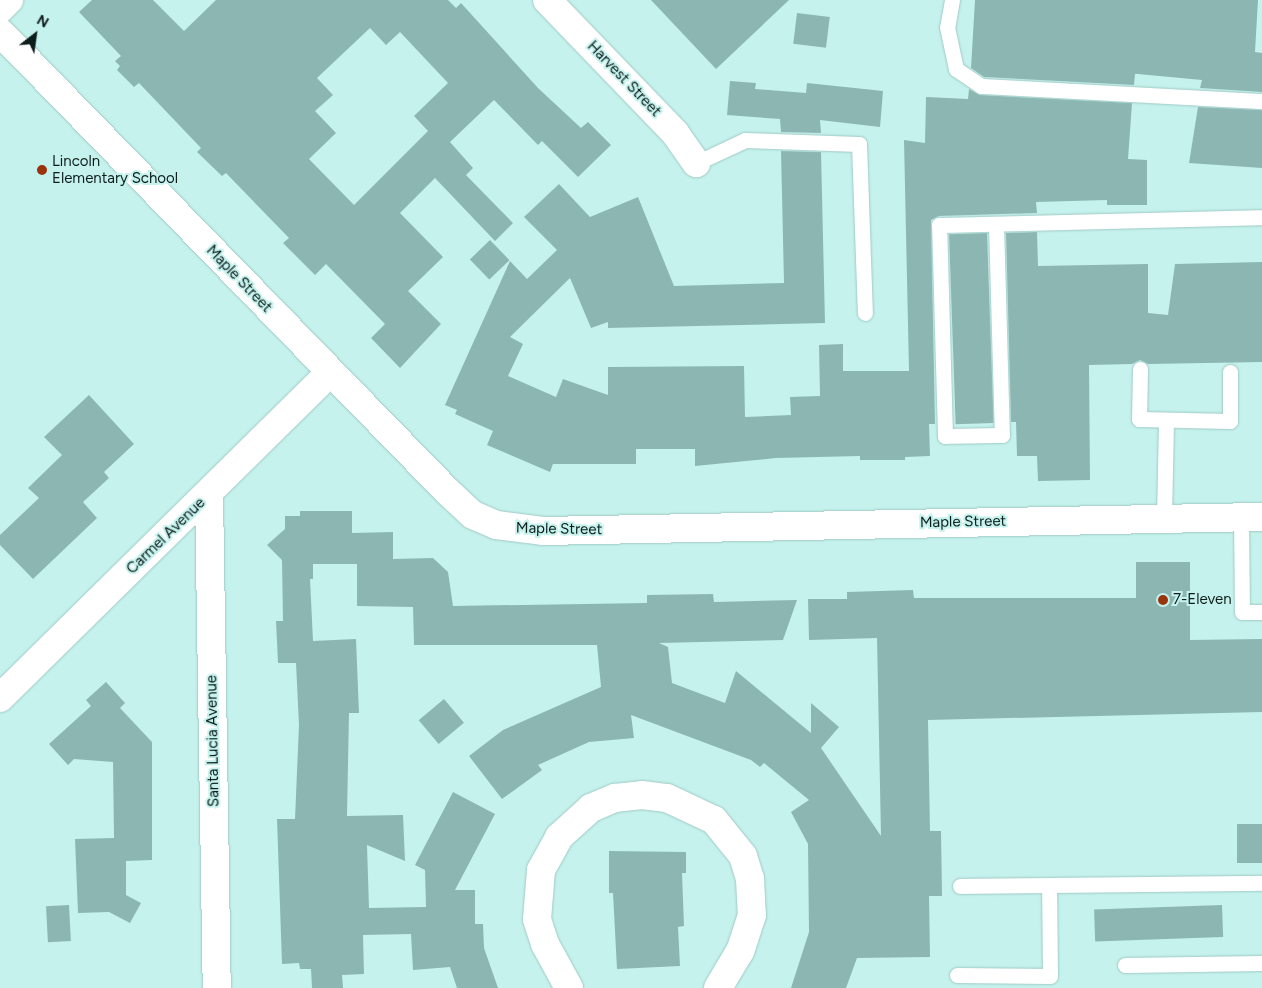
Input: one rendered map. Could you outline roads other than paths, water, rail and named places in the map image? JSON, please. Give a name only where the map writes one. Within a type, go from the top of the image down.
[{"type":"street","points":[[0,9],[10,0]]},
{"type":"street","name":"Harvest Street","points":[[547,0],[675,133],[696,163]]},
{"type":"street","name":"Maple Street","points":[[0,32],[330,373],[474,515],[517,529],[1252,517]]},
{"type":"street","name":"Carmel Avenue","points":[[0,698],[330,373]]},
{"type":"street","name":"Santa Lucia Avenue","points":[[209,494],[217,988]]},
{"type":"street","points":[[569,988],[545,944],[537,919],[541,870],[559,837],[585,812],[615,798],[642,795],[667,798],[714,820],[743,856],[750,879],[752,915],[740,951],[718,988]]},
{"type":"lane","points":[[952,0],[947,27],[956,69],[980,86],[1262,101]]},
{"type":"lane","points":[[696,163],[745,140],[859,144],[865,314]]},
{"type":"lane","points":[[996,224],[1002,435],[945,436],[939,225],[1262,217]]},
{"type":"lane","points":[[1140,369],[1139,419],[1166,420],[1230,421],[1230,372]]},
{"type":"lane","points":[[1164,518],[1166,420]]},
{"type":"lane","points":[[1252,517],[1242,612],[1262,612]]},
{"type":"lane","points":[[960,886],[1262,883]]},
{"type":"lane","points":[[956,975],[1050,976],[1049,885]]},
{"type":"lane","points":[[1124,965],[1262,963]]},
{"type":"place","name":"Lincoln Elementary School","points":[[42,170]]},
{"type":"place","name":"7-Eleven","points":[[1163,600]]}]
